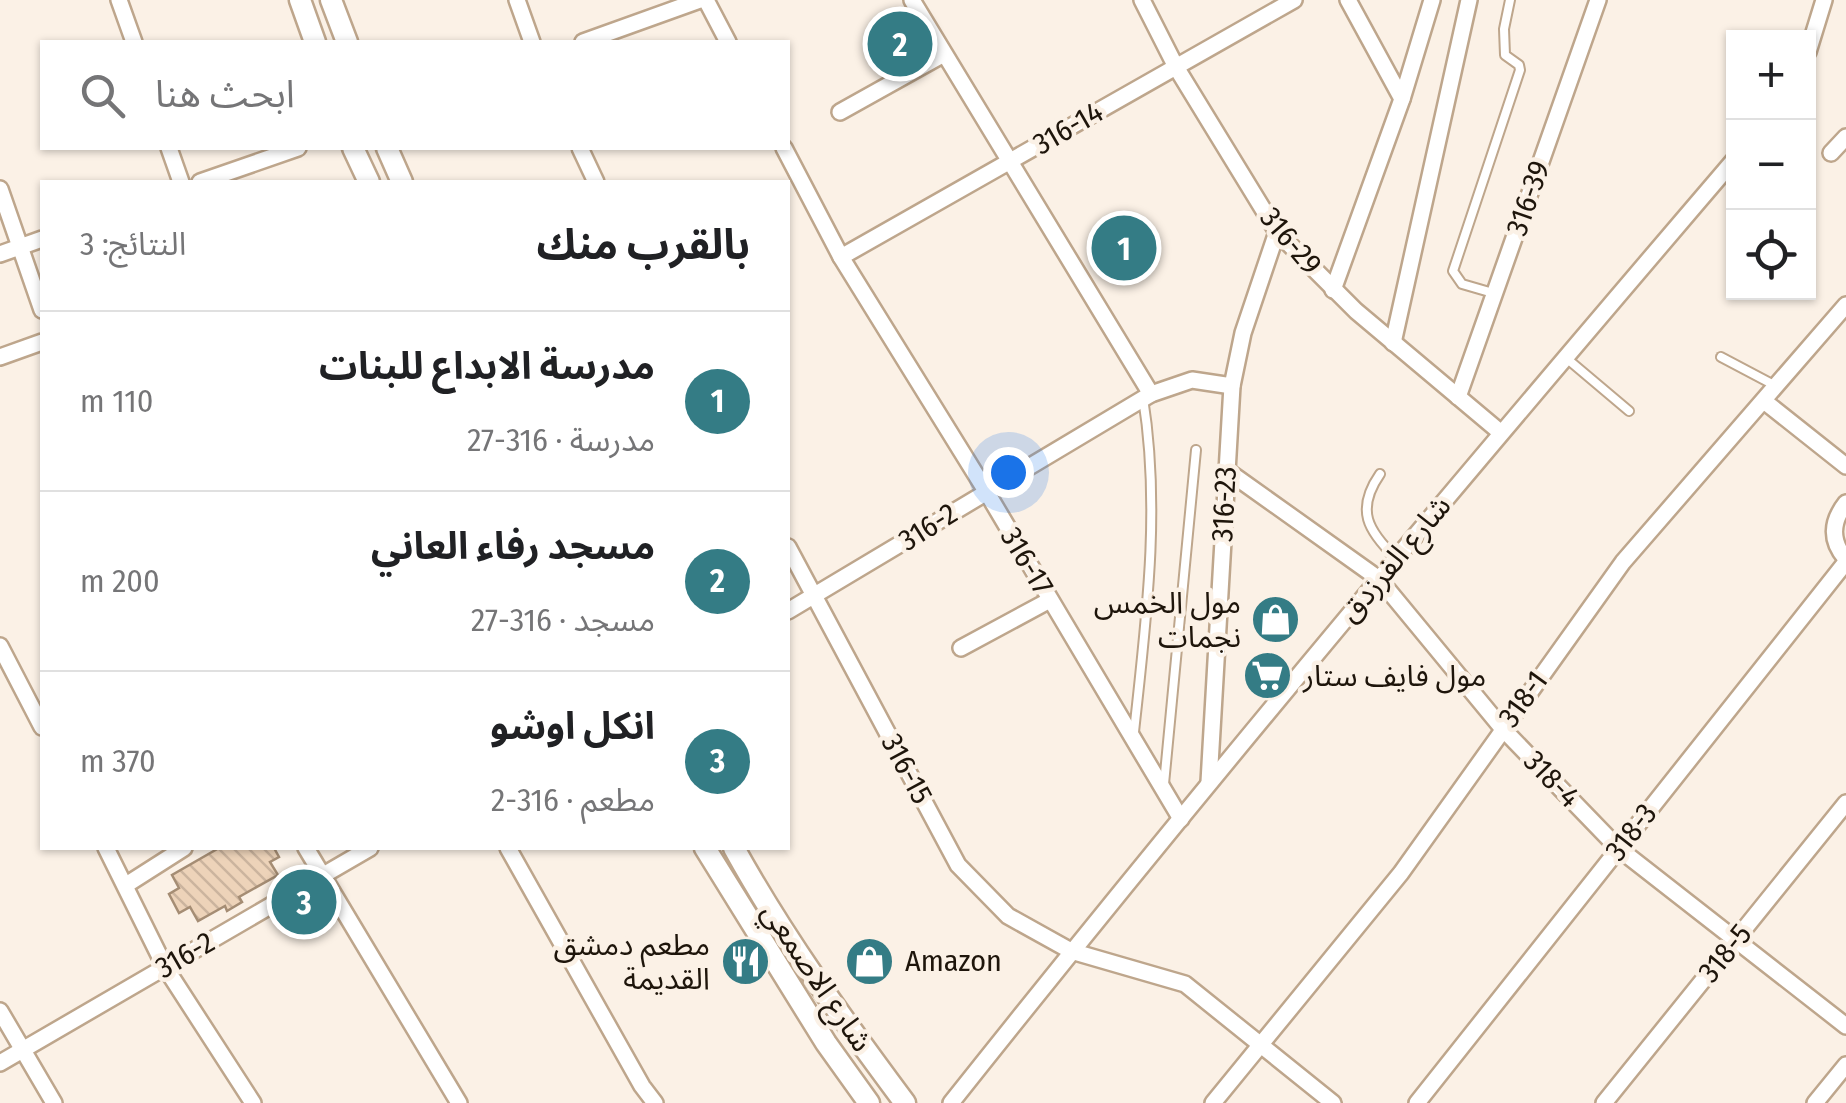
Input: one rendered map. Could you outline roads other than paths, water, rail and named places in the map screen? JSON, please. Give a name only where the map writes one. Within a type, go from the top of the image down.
[{"type":"street","points":[[120,0],[133,40]]},
{"type":"street","points":[[300,0],[314,40]]},
{"type":"street","points":[[331,0],[345,40]]},
{"type":"street","points":[[517,0],[531,40]]},
{"type":"street","points":[[590,40],[703,0],[727,40]]},
{"type":"street","points":[[912,0],[1147,396]]},
{"type":"street","name":"316-29","points":[[1142,0],[1176,67],[1277,232],[1334,290],[1500,432]]},
{"type":"street","name":"316-14","points":[[842,257],[1294,0]]},
{"type":"street","points":[[1348,0],[1402,99]]},
{"type":"street","points":[[1334,290],[1402,99],[1432,0]]},
{"type":"street","points":[[1393,342],[1467,0]]},
{"type":"street","name":"316-39","points":[[1458,397],[1598,0]]},
{"type":"street","points":[[1815,30],[1824,0]]},
{"type":"street","points":[[840,112],[944,54]]},
{"type":"street","points":[[1831,153],[1846,136]]},
{"type":"street","points":[[170,150],[180,180]]},
{"type":"street","points":[[206,180],[292,150]]},
{"type":"street","points":[[354,150],[368,180]]},
{"type":"street","points":[[388,150],[401,180]]},
{"type":"street","points":[[581,150],[595,180]]},
{"type":"street","name":"316-17","points":[[785,150],[842,257],[1181,819]]},
{"type":"street","name":"شارع الفرزدق","points":[[951,1103],[1209,782],[1500,432],[1726,169]]},
{"type":"street","points":[[0,189],[40,304]]},
{"type":"street","name":"316-23","points":[[1209,782],[1232,386],[1243,333],[1277,232]]},
{"type":"street","points":[[0,254],[40,240]]},
{"type":"street","name":"318-1","points":[[1213,1103],[1402,873],[1622,562],[1846,305]]},
{"type":"street","points":[[0,358],[40,343]]},
{"type":"street","name":"316-2","points":[[790,610],[1147,396],[1192,380],[1232,386]]},
{"type":"street","points":[[1764,401],[1846,466]]},
{"type":"street","name":"318-4","points":[[1226,470],[1379,579],[1502,728],[1618,848],[1846,1026]]},
{"type":"street","points":[[1846,503],[1835,522],[1834,534],[1846,561]]},
{"type":"street","name":"316-15","points":[[790,550],[958,865],[1008,916],[1071,951],[1184,984],[1333,1103]]},
{"type":"street","name":"318-3","points":[[1416,1103],[1846,561]]},
{"type":"street","points":[[960,648],[1050,600]]},
{"type":"street","points":[[0,646],[40,723]]},
{"type":"street","name":"318-5","points":[[1604,1103],[1846,803]]},
{"type":"street","points":[[107,850],[165,967],[253,1103]]},
{"type":"street","points":[[126,885],[181,850]]},
{"type":"street","points":[[307,850],[459,1103]]},
{"type":"street","name":"316-2","points":[[0,1063],[367,850]]},
{"type":"street","points":[[509,850],[655,1103]]},
{"type":"street","name":"شارع الاصمعي","points":[[705,850],[868,1103]]},
{"type":"street","name":"شارع الاصمعي","points":[[735,850],[850,1030],[905,1103]]},
{"type":"street","points":[[0,1011],[54,1103]]},
{"type":"street","points":[[1815,1103],[1846,1065]]},
{"type":"lane","points":[[1494,293],[1462,284],[1453,271],[1520,70],[1505,55],[1504,29],[1510,0]]},
{"type":"lane","points":[[1565,357],[1629,411]]},
{"type":"lane","points":[[1720,357],[1777,386]]},
{"type":"lane","points":[[1134,739],[1151,527],[1147,396]]},
{"type":"lane","points":[[1164,789],[1196,450]]},
{"type":"lane","points":[[1380,474],[1366,502],[1370,531],[1396,558]]},
{"type":"place","name":"مسجد رفاء العاني","points":[[900,44]]},
{"type":"place","name":"مدرسة الابداع للبنات","points":[[1124,248]]},
{"type":"place","name":"مول الخمس نجمات","points":[[1276,620]]},
{"type":"place","name":"مول فايف ستار","points":[[1268,676]]},
{"type":"place","name":"انكل اوشو","points":[[304,902]]},
{"type":"place","name":"Amazon","points":[[870,961]]},
{"type":"place","name":"مطعم دمشق القديمة","points":[[745,962]]}]
